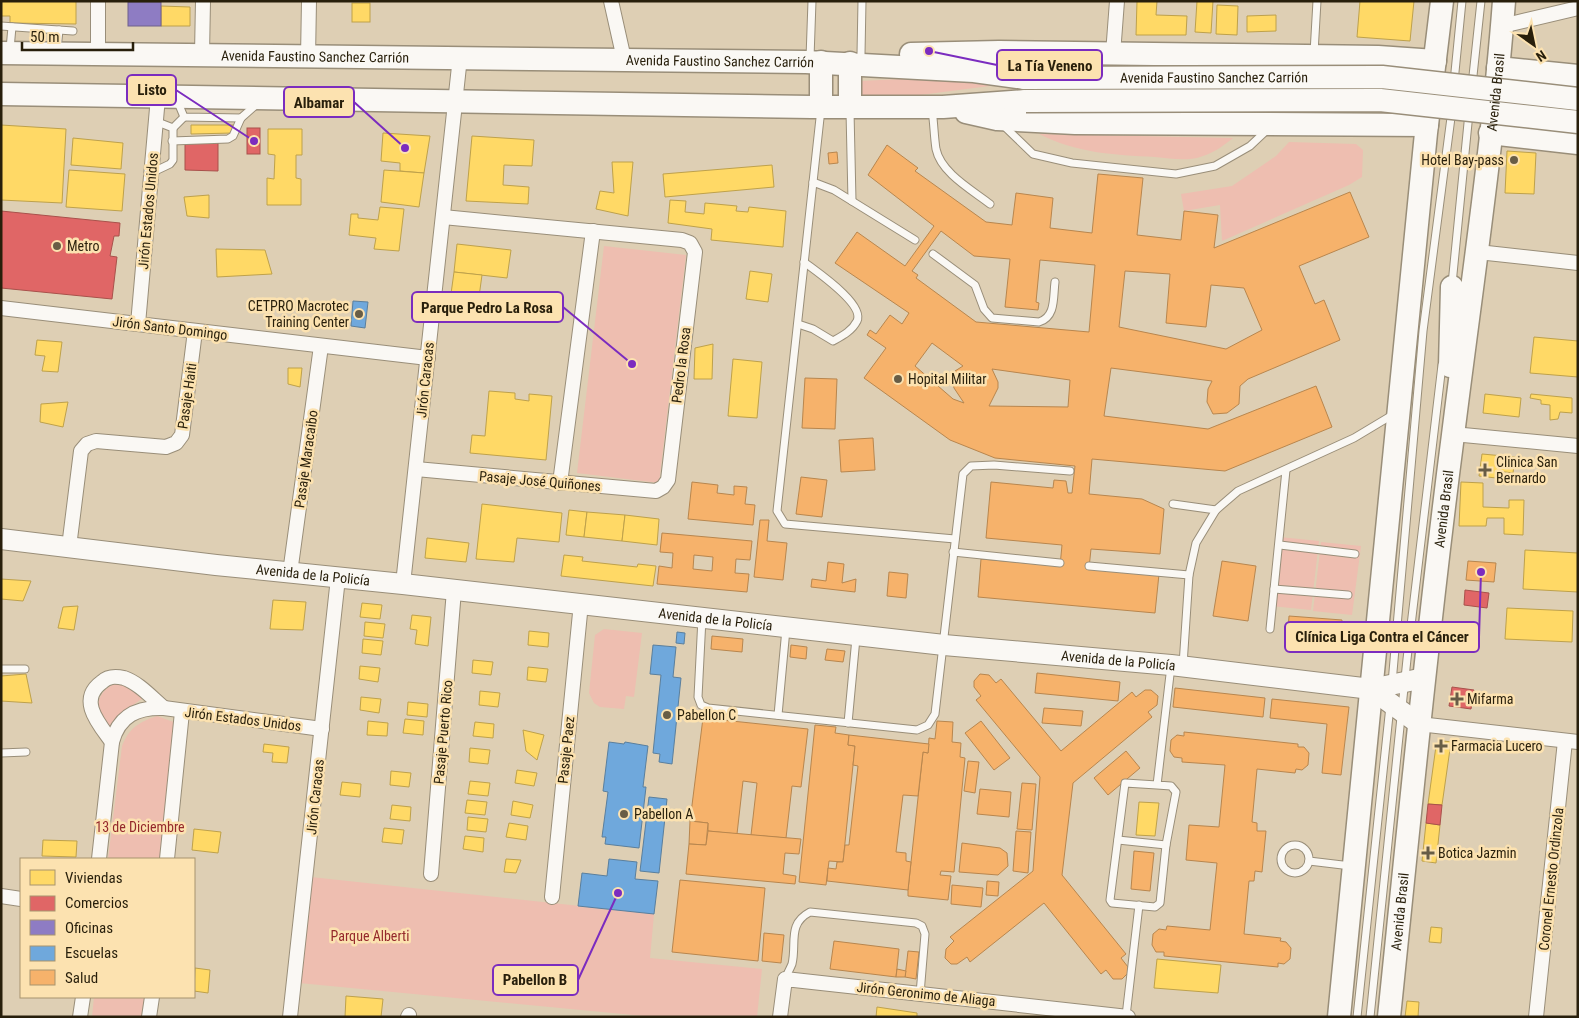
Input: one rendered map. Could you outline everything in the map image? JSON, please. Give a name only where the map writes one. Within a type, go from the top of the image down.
[{"type":"main road","name":"Avenida Brasil","points":[[1389,1017],[1401,696],[1398,415],[1436,72],[1442,1]]},
{"type":"main road","name":"Avenida Brasil","points":[[1339,1017],[1354,867],[1401,696],[1453,434],[1478,252],[1504,1]]},
{"type":"main road","points":[[850,107],[856,59],[999,52],[1314,57],[1436,72],[1578,99]]},
{"type":"main road","name":"Avenida Faustino Sanchez Carrión","points":[[6,53],[815,62],[856,59],[1025,78],[1382,77],[1436,72]]},
{"type":"main road","points":[[815,62],[822,107]]},
{"type":"main road","points":[[1498,68],[1578,76]]},
{"type":"main road","name":"Avenida Faustino Sanchez Carrión","points":[[1,94],[173,104],[262,98],[822,107],[938,107],[1026,101],[1380,100],[1430,115]]},
{"type":"main road","points":[[938,107],[997,119],[1075,123],[1274,124],[1430,115],[1578,122]]},
{"type":"main road","points":[[1490,133],[1578,143]]},
{"type":"main road","points":[[1452,287],[1448,416],[1453,434]]},
{"type":"main road","points":[[1398,415],[1423,331]]},
{"type":"street","points":[[98,1],[98,55]]},
{"type":"street","points":[[202,54],[203,1]]},
{"type":"street","points":[[308,57],[309,1]]},
{"type":"street","points":[[611,1],[624,59]]},
{"type":"street","points":[[1114,54],[1117,1]]},
{"type":"street","points":[[1502,26],[1578,8]]},
{"type":"street","name":"Jirón Caracas","points":[[403,584],[460,57]]},
{"type":"street","name":"Jirón Estados Unidos","points":[[138,324],[155,121],[173,104]]},
{"type":"street","points":[[443,217],[593,231],[560,483]]},
{"type":"street","name":"Pedro la Rosa","points":[[593,231],[682,240],[690,243],[695,252],[668,480],[663,487]]},
{"type":"street","points":[[1478,252],[1578,262]]},
{"type":"street","name":"Jirón Santo Domingo","points":[[1,308],[428,358]]},
{"type":"street","name":"Pasaje Haiti","points":[[69,547],[81,451],[87,444],[96,441],[166,447],[176,443],[182,435],[195,331]]},
{"type":"street","name":"Pasaje Maracaibo","points":[[290,573],[321,346]]},
{"type":"street","points":[[1453,434],[1578,446]]},
{"type":"street","name":"Pasaje José Quiñones","points":[[416,469],[656,491],[663,487]]},
{"type":"street","name":"Avenida de la Policía","points":[[1,539],[290,573],[944,645],[1177,666],[1401,696]]},
{"type":"street","name":"Jirón Caracas","points":[[290,1017],[338,578]]},
{"type":"street","name":"Pasaje Puerto Rico","points":[[431,874],[454,590]]},
{"type":"street","name":"Pasaje Paez","points":[[552,897],[581,604]]},
{"type":"street","name":"Jirón Estados Unidos","points":[[112,742],[94,718],[90,707],[94,691],[105,679],[113,676],[130,681],[164,708]]},
{"type":"street","points":[[1401,696],[1571,742]]},
{"type":"street","name":"Jirón Estados Unidos","points":[[99,858],[114,732],[133,711],[147,708],[164,708],[182,712],[322,729]]},
{"type":"street","points":[[167,858],[182,712]]},
{"type":"street","name":"Coronel Ernesto Ordinzola","points":[[1536,1017],[1571,742]]},
{"type":"street","points":[[1,896],[20,899]]},
{"type":"street","points":[[780,1017],[784,979]]},
{"type":"street","name":"Jirón Geronimo de Aliaga","points":[[784,979],[920,994],[1024,1011],[1127,1017]]},
{"type":"street","points":[[80,1017],[83,998]]},
{"type":"street","points":[[149,1017],[152,998]]},
{"type":"lane","points":[[812,1],[815,62]]},
{"type":"lane","points":[[856,59],[862,1]]},
{"type":"lane","points":[[1314,57],[1317,1]]},
{"type":"lane","name":"Avenida Brasil","points":[[1370,1017],[1401,696],[1423,331],[1450,126],[1462,1]]},
{"type":"lane","name":"Avenida Brasil","points":[[1471,95],[1481,1]]},
{"type":"lane","points":[[1,26],[73,31]]},
{"type":"lane","points":[[6,53],[12,27]]},
{"type":"lane","points":[[57,54],[59,30]]},
{"type":"lane","points":[[172,141],[228,139],[234,136],[241,118],[262,98]]},
{"type":"lane","points":[[151,174],[172,162],[173,104],[241,118]]},
{"type":"lane","name":"Avenida Brasil","points":[[1357,1017],[1401,696],[1452,287],[1470,105]]},
{"type":"lane","points":[[822,107],[777,512],[785,524],[954,538]]},
{"type":"lane","points":[[850,107],[852,200]]},
{"type":"lane","points":[[938,107],[936,150],[944,164],[961,182],[990,204]]},
{"type":"lane","points":[[997,119],[1033,154],[1072,163],[1176,174],[1215,166],[1250,146],[1274,124]]},
{"type":"lane","points":[[155,121],[173,128]]},
{"type":"lane","points":[[813,182],[834,190],[852,200],[915,240]]},
{"type":"lane","points":[[933,254],[975,285],[984,309],[992,318],[1045,321],[1052,314],[1055,282]]},
{"type":"lane","points":[[798,324],[813,329],[833,341],[849,332],[858,320],[857,310],[848,298],[804,262]]},
{"type":"lane","points":[[1157,785],[1196,543],[1216,510],[1238,492],[1354,438],[1384,418],[1398,415]]},
{"type":"lane","points":[[702,617],[698,697],[701,705],[708,708],[917,730],[928,725],[935,714],[944,645],[954,538],[963,474],[971,466],[1070,471]]},
{"type":"lane","points":[[1270,630],[1286,470]]},
{"type":"lane","points":[[1173,504],[1216,510]]},
{"type":"lane","points":[[1280,545],[1355,554]]},
{"type":"lane","points":[[953,552],[1060,563]]},
{"type":"lane","points":[[1089,566],[1190,575]]},
{"type":"lane","points":[[1274,589],[1348,594]]},
{"type":"lane","points":[[778,715],[787,627]]},
{"type":"lane","points":[[848,723],[857,635]]},
{"type":"lane","points":[[1,669],[25,669]]},
{"type":"lane","points":[[1,753],[26,752]]},
{"type":"lane","points":[[1125,783],[1171,786],[1176,792],[1166,845],[1160,903],[1155,907],[1110,902],[1118,840],[1125,783]]},
{"type":"lane","points":[[1118,840],[1166,845]]},
{"type":"lane","points":[[1290,846],[1300,846],[1307,852],[1309,861],[1305,869],[1292,873],[1284,869],[1281,856],[1290,846]]},
{"type":"lane","points":[[1309,861],[1354,867]]},
{"type":"lane","points":[[1127,1017],[1139,905]]},
{"type":"lane","points":[[784,979],[792,965],[796,924],[800,917],[810,912],[907,922],[922,926],[925,934],[920,994]]},
{"type":"green space","points":[[943,77],[1005,84],[897,98],[863,96],[859,94],[860,81]]},
{"type":"green space","points":[[1039,134],[1233,138],[1207,154],[1192,159],[1181,159],[1096,152],[1067,145]]},
{"type":"green space","points":[[1289,142],[1356,144],[1363,150],[1362,177],[1349,185],[1222,241],[1220,205],[1184,211],[1181,194],[1232,186],[1276,156]]},
{"type":"green space","points":[[604,246],[686,255],[659,483],[577,473]]},
{"type":"green space","points":[[1280,537],[1319,541],[1311,610],[1271,606]]},
{"type":"green space","points":[[1321,542],[1361,546],[1352,615],[1313,611]]},
{"type":"green space","points":[[604,629],[642,633],[634,697],[626,696],[624,709],[600,707],[594,703],[589,693],[595,635]]},
{"type":"green space","points":[[117,683],[125,684],[143,698],[119,715],[108,727],[97,709],[98,704],[105,690]]},
{"type":"green space","name":"13 de Diciembre","points":[[157,716],[179,724],[165,858],[108,858],[122,746],[131,730]]},
{"type":"green space","name":"Parque Alberti","points":[[311,877],[654,914],[650,958],[762,969],[757,1017],[654,1017],[299,983]]},
{"type":"green space","points":[[94,998],[150,998],[148,1017],[92,1017]]},
{"type":"building: Viviendas","points":[[1,1],[76,1],[76,24],[10,23],[10,16],[1,16]]},
{"type":"building: Viviendas","points":[[1137,1],[1157,1],[1156,15],[1187,16],[1186,35],[1136,35]]},
{"type":"building: Viviendas","points":[[1197,1],[1213,1],[1211,33],[1195,32]]},
{"type":"building: Viviendas","points":[[1360,1],[1414,1],[1410,41],[1357,37]]},
{"type":"building: Viviendas","points":[[352,3],[370,3],[370,22],[352,22]]},
{"type":"building: Viviendas","points":[[1217,5],[1238,6],[1237,35],[1216,34]]},
{"type":"building: Viviendas","points":[[161,6],[190,7],[190,26],[161,26]]},
{"type":"building: Viviendas","points":[[1276,15],[1276,31],[1247,32],[1247,16]]},
{"type":"building: Viviendas","points":[[1,125],[66,129],[62,203],[1,200]]},
{"type":"building: Viviendas","points":[[191,125],[233,125],[233,133],[191,134]]},
{"type":"building: Viviendas","points":[[268,129],[302,129],[302,155],[296,155],[296,178],[301,179],[301,205],[267,205],[267,178],[274,179],[275,155],[268,154]]},
{"type":"building: Viviendas","points":[[383,133],[430,136],[424,173],[400,171],[400,163],[381,161]]},
{"type":"building: Viviendas","points":[[472,136],[534,140],[532,166],[504,165],[503,185],[529,187],[528,204],[466,201]]},
{"type":"building: Viviendas","points":[[73,138],[123,143],[121,169],[71,165]]},
{"type":"building: Viviendas","points":[[1507,151],[1536,153],[1534,194],[1505,193]]},
{"type":"building: Viviendas","points":[[612,162],[633,162],[628,216],[596,209],[600,191],[614,193]]},
{"type":"building: Viviendas","points":[[772,165],[774,187],[665,197],[663,174]]},
{"type":"building: Viviendas","points":[[69,170],[125,174],[122,211],[66,207]]},
{"type":"building: Viviendas","points":[[384,170],[424,173],[419,207],[381,202]]},
{"type":"building: Viviendas","points":[[209,195],[209,218],[187,216],[184,197]]},
{"type":"building: Viviendas","points":[[670,200],[686,201],[685,212],[704,214],[705,203],[737,206],[736,211],[748,212],[749,207],[786,211],[783,247],[711,240],[712,229],[668,223]]},
{"type":"building: Viviendas","points":[[380,207],[404,209],[399,251],[374,249],[376,238],[349,235],[351,214],[358,214],[358,218],[378,220]]},
{"type":"building: Viviendas","points":[[457,244],[511,250],[507,278],[454,272]]},
{"type":"building: Viviendas","points":[[216,249],[265,250],[272,274],[217,277]]},
{"type":"building: Viviendas","points":[[750,271],[772,274],[768,302],[746,299]]},
{"type":"building: Viviendas","points":[[454,272],[482,275],[478,304],[450,301]]},
{"type":"building: Viviendas","points":[[1534,337],[1578,341],[1578,377],[1530,373]]},
{"type":"building: Viviendas","points":[[37,340],[62,342],[58,372],[42,371],[45,356],[35,355]]},
{"type":"building: Viviendas","points":[[713,344],[712,379],[694,379],[695,348]]},
{"type":"building: Viviendas","points":[[733,359],[762,362],[757,418],[728,416]]},
{"type":"building: Viviendas","points":[[288,368],[302,368],[300,387],[288,384]]},
{"type":"building: Viviendas","points":[[489,391],[515,393],[515,399],[529,401],[529,394],[552,396],[546,460],[470,453],[472,435],[485,436]]},
{"type":"building: Viviendas","points":[[1485,394],[1521,398],[1519,417],[1483,413]]},
{"type":"building: Viviendas","points":[[1531,394],[1572,398],[1572,413],[1560,412],[1558,419],[1550,420],[1550,405],[1541,404],[1541,400],[1530,398]]},
{"type":"building: Viviendas","points":[[68,402],[63,427],[40,422],[41,404]]},
{"type":"building: Viviendas","points":[[1482,454],[1515,457],[1513,473],[1497,471],[1496,478],[1479,476]]},
{"type":"building: Viviendas","points":[[1461,482],[1483,483],[1483,507],[1509,508],[1509,500],[1524,500],[1523,535],[1504,534],[1504,518],[1487,518],[1486,526],[1459,526]]},
{"type":"building: Viviendas","points":[[482,504],[562,513],[559,542],[517,538],[514,562],[476,559]]},
{"type":"building: Viviendas","points":[[569,510],[587,512],[584,537],[566,535]]},
{"type":"building: Viviendas","points":[[587,512],[625,515],[622,541],[584,537]]},
{"type":"building: Viviendas","points":[[625,515],[659,519],[657,545],[622,541]]},
{"type":"building: Viviendas","points":[[427,538],[469,543],[466,562],[425,558]]},
{"type":"building: Viviendas","points":[[1525,550],[1578,553],[1578,592],[1523,589]]},
{"type":"building: Viviendas","points":[[564,555],[583,557],[582,561],[637,567],[638,564],[656,566],[653,586],[561,576]]},
{"type":"building: Viviendas","points":[[1,579],[31,581],[23,601],[1,599]]},
{"type":"building: Viviendas","points":[[273,600],[306,602],[303,630],[270,629]]},
{"type":"building: Viviendas","points":[[362,603],[382,605],[380,619],[360,617]]},
{"type":"building: Viviendas","points":[[78,606],[74,630],[58,628],[63,607]]},
{"type":"building: Viviendas","points":[[1507,608],[1573,611],[1572,642],[1505,639]]},
{"type":"building: Viviendas","points":[[412,615],[431,617],[428,646],[415,644],[417,630],[410,629]]},
{"type":"building: Viviendas","points":[[365,622],[385,624],[383,638],[364,636]]},
{"type":"building: Viviendas","points":[[529,631],[549,633],[548,647],[528,645]]},
{"type":"building: Viviendas","points":[[363,639],[383,641],[381,655],[362,653]]},
{"type":"building: Viviendas","points":[[473,660],[493,662],[491,675],[472,673]]},
{"type":"building: Viviendas","points":[[360,666],[380,668],[378,682],[359,679]]},
{"type":"building: Viviendas","points":[[528,667],[548,669],[546,682],[527,680]]},
{"type":"building: Viviendas","points":[[26,674],[32,703],[1,701],[1,676]]},
{"type":"building: Viviendas","points":[[480,691],[500,693],[498,707],[479,705]]},
{"type":"building: Viviendas","points":[[361,697],[381,699],[379,713],[360,710]]},
{"type":"building: Viviendas","points":[[408,702],[428,704],[427,717],[407,715]]},
{"type":"building: Viviendas","points":[[405,719],[424,721],[423,735],[403,733]]},
{"type":"building: Viviendas","points":[[368,721],[388,723],[387,736],[367,735]]},
{"type":"building: Viviendas","points":[[475,722],[494,724],[493,738],[473,736]]},
{"type":"building: Viviendas","points":[[523,730],[544,735],[537,760],[526,751]]},
{"type":"building: Viviendas","points":[[1443,741],[1462,743],[1461,750],[1450,749],[1442,805],[1428,804],[1436,746]]},
{"type":"building: Viviendas","points":[[264,744],[289,747],[287,763],[272,762],[273,753],[263,752]]},
{"type":"building: Viviendas","points":[[470,748],[490,750],[488,764],[469,762]]},
{"type":"building: Viviendas","points":[[517,770],[537,773],[534,786],[515,783]]},
{"type":"building: Viviendas","points":[[391,771],[411,773],[409,787],[390,785]]},
{"type":"building: Viviendas","points":[[470,781],[490,783],[488,796],[468,794]]},
{"type":"building: Viviendas","points":[[342,782],[361,784],[360,797],[340,795]]},
{"type":"building: Viviendas","points":[[467,800],[487,802],[485,815],[465,813]]},
{"type":"building: Viviendas","points":[[513,801],[533,805],[530,818],[511,815]]},
{"type":"building: Viviendas","points":[[1139,802],[1159,803],[1155,836],[1136,835]]},
{"type":"building: Viviendas","points":[[392,805],[411,807],[410,821],[390,819]]},
{"type":"building: Viviendas","points":[[468,817],[488,819],[486,832],[467,830]]},
{"type":"building: Viviendas","points":[[509,823],[528,826],[526,840],[506,837]]},
{"type":"building: Viviendas","points":[[1426,823],[1440,825],[1436,863],[1422,861]]},
{"type":"building: Viviendas","points":[[384,828],[404,830],[402,844],[382,842]]},
{"type":"building: Viviendas","points":[[194,829],[221,832],[218,853],[192,850]]},
{"type":"building: Viviendas","points":[[465,836],[484,838],[483,852],[463,849]]},
{"type":"building: Viviendas","points":[[43,840],[77,841],[76,857],[42,856]]},
{"type":"building: Viviendas","points":[[506,859],[521,860],[516,873],[504,872]]},
{"type":"building: Viviendas","points":[[1431,927],[1442,928],[1441,943],[1429,942]]},
{"type":"building: Viviendas","points":[[1157,959],[1221,965],[1218,993],[1154,988]]},
{"type":"building: Viviendas","points":[[195,968],[210,970],[208,993],[195,991]]},
{"type":"building: Viviendas","points":[[346,996],[383,999],[381,1017],[345,1017]]},
{"type":"building: Viviendas","points":[[1407,1001],[1419,1002],[1418,1017],[1405,1017]]},
{"type":"building: Viviendas","points":[[877,1007],[917,1013],[917,1017],[876,1017]]},
{"type":"building: Comercios","points":[[247,128],[260,128],[260,154],[247,154]]},
{"type":"building: Comercios","points":[[218,141],[218,171],[185,170],[185,142]]},
{"type":"building: Comercios","name":"Metro","points":[[1,211],[120,223],[119,236],[114,236],[110,256],[117,257],[112,299],[1,288]]},
{"type":"building: Comercios","points":[[1465,590],[1489,593],[1487,608],[1464,605]]},
{"type":"building: Comercios","points":[[1452,687],[1474,690],[1471,709],[1449,706]]},
{"type":"building: Comercios","points":[[1428,804],[1442,805],[1440,825],[1426,823]]},
{"type":"building: Oficinas","points":[[128,2],[161,2],[161,26],[128,26]]},
{"type":"building: Escuelas","name":"CETPRO Macrotec Training Center","points":[[353,301],[368,302],[365,328],[351,326]]},
{"type":"building: Escuelas","points":[[677,632],[685,633],[684,644],[676,643]]},
{"type":"building: Escuelas","name":"Pabellon C","points":[[653,645],[676,647],[673,677],[681,678],[672,764],[659,762],[660,754],[653,753],[661,675],[650,674]]},
{"type":"building: Escuelas","name":"Pabellon A","points":[[609,742],[624,744],[625,742],[648,746],[643,787],[646,787],[639,848],[605,844],[606,837],[602,837],[608,792],[603,791]]},
{"type":"building: Escuelas","points":[[649,797],[667,799],[659,873],[640,871]]},
{"type":"building: Escuelas","points":[[609,859],[637,862],[635,879],[658,881],[654,914],[578,906],[582,873],[607,876]]},
{"type":"building: Salud","name":"Hopital Militar","points":[[887,145],[918,168],[915,171],[986,222],[1012,225],[1016,193],[1053,198],[1050,228],[1092,233],[1098,174],[1143,178],[1137,235],[1181,240],[1184,211],[1218,215],[1214,248],[1350,192],[1369,237],[1299,266],[1315,304],[1324,300],[1340,340],[1248,379],[1240,386],[1239,404],[1227,413],[1213,414],[1207,402],[1208,389],[1212,381],[1111,368],[1104,416],[1208,429],[1316,386],[1332,427],[1225,471],[1092,459],[1089,494],[1142,499],[1164,509],[1160,554],[1091,549],[1089,568],[1159,574],[1155,613],[978,597],[981,559],[1060,566],[1062,545],[986,538],[991,482],[1053,488],[1054,480],[1066,481],[1068,493],[1072,493],[1075,466],[995,458],[950,440],[864,378],[886,348],[867,335],[870,330],[876,334],[890,315],[902,324],[909,313],[835,263],[857,232],[905,266],[934,226],[868,175]],"holes":[[[941,231],[974,256],[1010,259],[1005,307],[1038,310],[1039,303],[1036,302],[1040,260],[1095,265],[1089,332],[976,322],[916,278],[918,275],[912,271]],[[1125,271],[1170,274],[1166,323],[1206,327],[1211,285],[1244,288],[1262,330],[1226,349],[1119,327]],[[932,343],[963,366],[955,371],[952,379],[954,388],[964,403],[953,399],[915,366]],[[992,369],[1070,380],[1068,407],[989,406],[998,388],[998,382]]]},
{"type":"building: Salud","points":[[837,152],[838,163],[829,164],[828,153]]},
{"type":"building: Salud","points":[[805,378],[837,379],[835,429],[802,428]]},
{"type":"building: Salud","points":[[873,438],[875,470],[841,472],[839,440]]},
{"type":"building: Salud","points":[[801,477],[827,480],[822,517],[796,514]]},
{"type":"building: Salud","points":[[692,482],[718,485],[717,493],[734,495],[734,486],[747,487],[745,504],[755,505],[753,525],[688,519]]},
{"type":"building: Salud","points":[[760,520],[769,520],[767,541],[787,543],[783,580],[754,577]]},
{"type":"building: Salud","points":[[662,533],[752,541],[750,560],[736,559],[735,573],[749,574],[747,592],[657,584],[659,566],[672,568],[673,553],[660,552]],"holes":[[[694,555],[713,557],[712,571],[693,569]]]},
{"type":"building: Salud","points":[[1222,561],[1256,566],[1248,621],[1213,616]]},
{"type":"building: Salud","points":[[1468,561],[1496,563],[1494,582],[1466,580]]},
{"type":"building: Salud","points":[[828,562],[844,564],[842,583],[856,579],[855,592],[811,587],[812,579],[826,581]]},
{"type":"building: Salud","points":[[889,572],[908,574],[906,598],[887,596]]},
{"type":"building: Salud","points":[[1289,616],[1342,620],[1340,649],[1287,645]]},
{"type":"building: Salud","points":[[712,636],[743,639],[742,652],[711,649]]},
{"type":"building: Salud","points":[[791,645],[807,647],[806,659],[790,657]]},
{"type":"building: Salud","points":[[827,649],[845,651],[843,662],[825,660]]},
{"type":"building: Salud","points":[[1037,673],[1120,682],[1118,701],[1035,693]]},
{"type":"building: Salud","points":[[980,674],[989,675],[996,683],[1001,679],[1061,751],[1132,692],[1136,697],[1145,690],[1151,690],[1158,696],[1157,705],[1148,712],[1152,717],[1073,783],[1062,875],[1126,954],[1121,958],[1128,967],[1128,973],[1122,979],[1113,979],[1106,970],[1101,974],[1044,903],[970,962],[967,957],[957,964],[951,964],[945,958],[946,949],[954,941],[950,937],[1033,871],[1040,777],[976,700],[981,696],[974,687],[974,681]]},
{"type":"building: Salud","points":[[1175,688],[1265,698],[1263,717],[1173,707]]},
{"type":"building: Salud","points":[[1272,699],[1349,707],[1341,775],[1322,773],[1327,724],[1270,718]]},
{"type":"building: Salud","points":[[1044,708],[1083,711],[1081,726],[1042,723]]},
{"type":"building: Salud","points":[[703,718],[808,729],[801,787],[792,786],[786,838],[751,835],[757,783],[743,781],[737,834],[708,831],[708,823],[690,821]]},
{"type":"building: Salud","points":[[937,721],[953,722],[952,742],[961,743],[960,757],[965,758],[954,872],[941,871],[940,875],[951,876],[948,900],[908,896],[923,752],[928,753],[929,738],[935,739]]},
{"type":"building: Salud","points":[[981,721],[1010,758],[994,770],[965,733]]},
{"type":"building: Salud","points":[[815,725],[836,727],[835,733],[849,735],[848,745],[855,746],[843,862],[829,861],[826,885],[799,882]]},
{"type":"building: Salud","points":[[1184,732],[1298,744],[1298,747],[1304,747],[1309,753],[1308,765],[1302,770],[1296,769],[1295,773],[1257,769],[1252,822],[1257,823],[1257,831],[1266,831],[1262,872],[1255,871],[1254,881],[1249,881],[1244,934],[1281,938],[1280,941],[1286,942],[1291,948],[1290,959],[1284,964],[1278,963],[1278,967],[1164,956],[1164,952],[1156,952],[1152,945],[1153,934],[1159,929],[1166,930],[1167,926],[1210,930],[1217,863],[1186,860],[1189,825],[1219,827],[1225,765],[1182,762],[1182,758],[1174,757],[1170,751],[1171,740],[1177,735],[1184,736]]},
{"type":"building: Salud","points":[[849,735],[929,744],[928,753],[923,752],[918,796],[903,795],[896,852],[906,853],[906,861],[911,862],[908,890],[827,881],[828,868],[836,869],[837,862],[843,862],[845,845],[849,845],[858,766],[853,765],[855,746],[848,745]]},
{"type":"building: Salud","points":[[1126,751],[1140,768],[1108,795],[1094,778]]},
{"type":"building: Salud","points":[[968,761],[979,762],[975,793],[964,791]]},
{"type":"building: Salud","points":[[1022,783],[1036,784],[1032,830],[1017,829]]},
{"type":"building: Salud","points":[[980,789],[1011,792],[1009,817],[977,814]]},
{"type":"building: Salud","points":[[690,821],[708,823],[706,845],[689,844]]},
{"type":"building: Salud","points":[[708,831],[801,839],[799,854],[785,853],[783,874],[796,876],[795,884],[686,874],[689,844],[706,845]]},
{"type":"building: Salud","points":[[1016,831],[1031,832],[1028,873],[1013,871]]},
{"type":"building: Salud","points":[[962,843],[1000,848],[1007,853],[1008,866],[998,875],[959,872]]},
{"type":"building: Salud","points":[[1134,851],[1154,853],[1150,891],[1131,889]]},
{"type":"building: Salud","points":[[680,880],[765,888],[758,961],[672,952]]},
{"type":"building: Salud","points":[[987,881],[999,882],[998,896],[986,895]]},
{"type":"building: Salud","points":[[952,885],[983,888],[981,907],[951,904]]},
{"type":"building: Salud","points":[[764,933],[784,935],[781,963],[762,961]]},
{"type":"building: Salud","points":[[834,941],[899,949],[896,977],[830,969]]},
{"type":"building: Salud","points":[[908,951],[919,952],[916,979],[905,977]]},
{"type":"building: Salud","points":[[897,969],[906,971],[905,977],[896,977]]},
{"type":"place","name":"La Tía Veneno","points":[[929,51]]},
{"type":"place","name":"Listo","points":[[254,141]]},
{"type":"place","name":"Albamar","points":[[405,148]]},
{"type":"place","name":"Hotel Bay-pass","points":[[1514,160]]},
{"type":"place","name":"Metro","points":[[57,246]]},
{"type":"place","name":"CETPRO Macrotec Training Center","points":[[359,314]]},
{"type":"place","name":"Parque Pedro La Rosa","points":[[632,364]]},
{"type":"place","name":"Hopital Militar","points":[[898,379]]},
{"type":"place","name":"Clinica San Bernardo","points":[[1485,470]]},
{"type":"place","name":"Clínica Liga Contra el Cáncer","points":[[1481,572]]},
{"type":"place","name":"Mifarma","points":[[1457,699]]},
{"type":"place","name":"Pabellon C","points":[[667,715]]},
{"type":"place","name":"Farmacia Lucero","points":[[1441,746]]},
{"type":"place","name":"Pabellon A","points":[[624,814]]},
{"type":"place","name":"Botica Jazmin","points":[[1428,853]]},
{"type":"place","name":"Pabellon B","points":[[618,893]]}]
